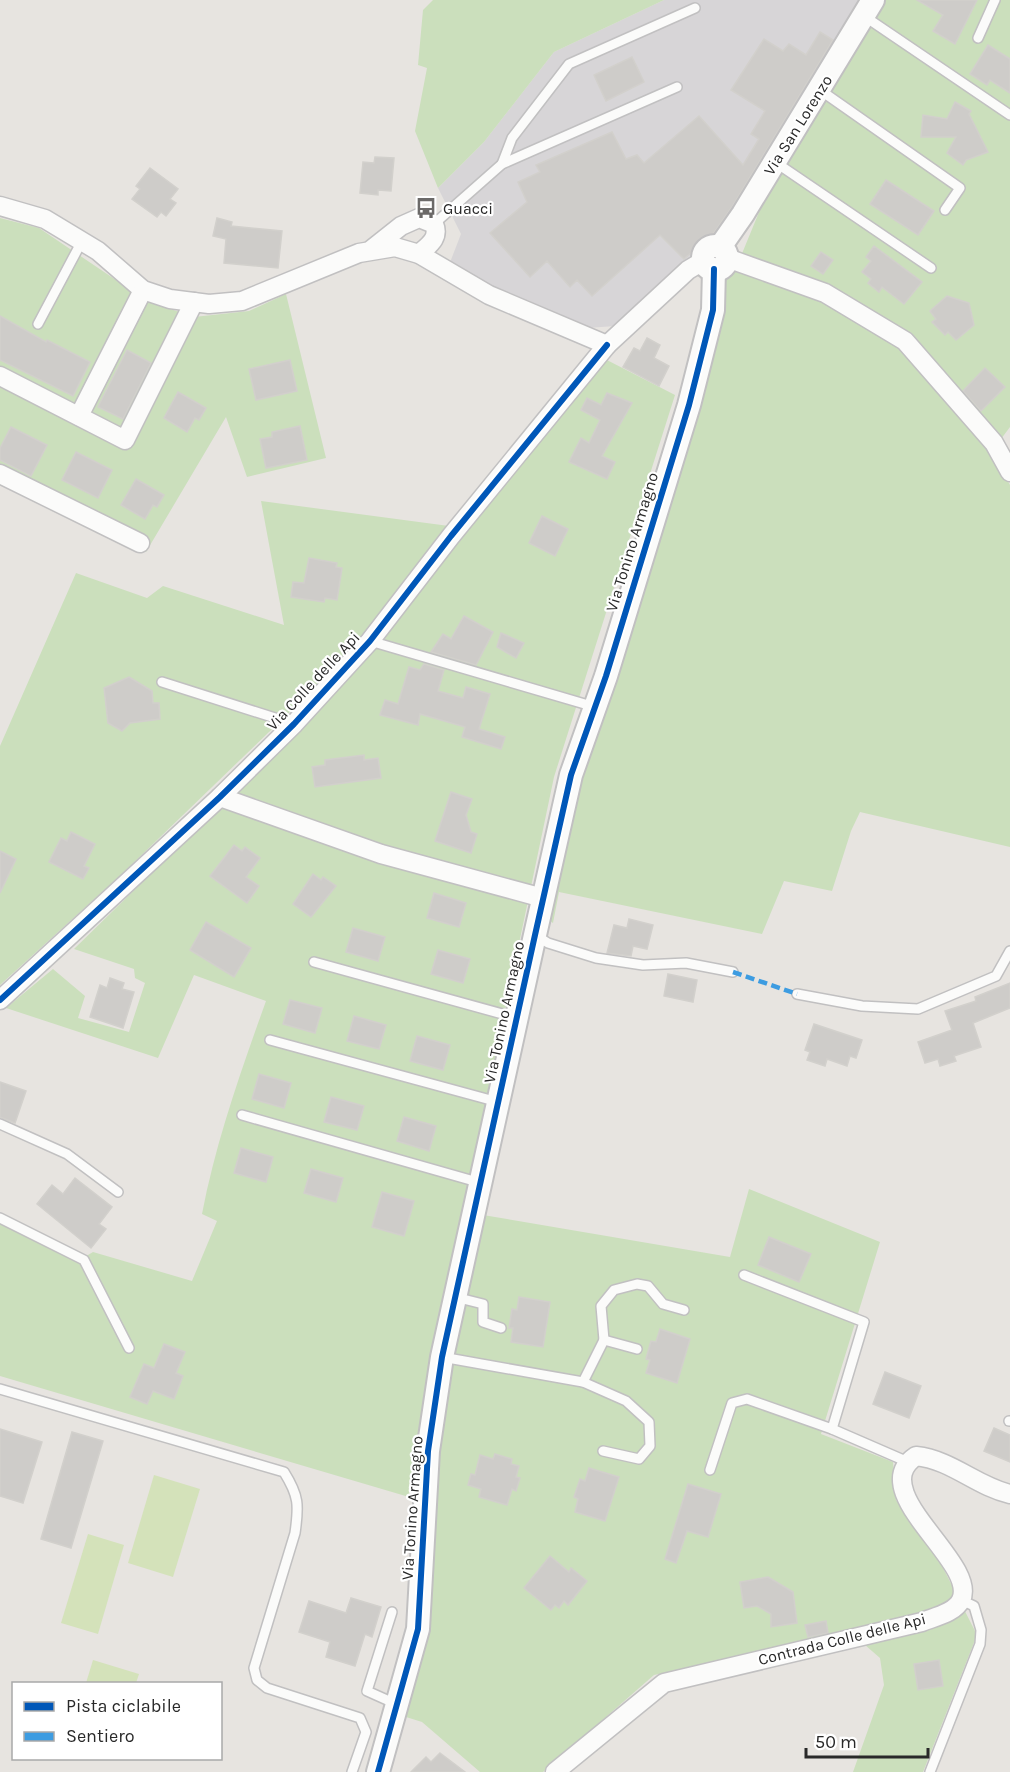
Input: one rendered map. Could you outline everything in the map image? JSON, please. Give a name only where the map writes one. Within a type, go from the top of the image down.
[{"type":"street","name":"Via San Lorenzo","points":[[716,259],[868,8]]},
{"type":"street","points":[[0,206],[45,219],[99,251],[143,290],[170,299],[194,302],[242,301],[372,249],[401,226],[419,218],[434,224],[436,236],[419,254]]},
{"type":"street","points":[[372,249],[395,247],[419,254],[489,295],[607,345]]},
{"type":"street","name":"Via Colle delle Api","points":[[0,1000],[220,797],[294,724],[370,641],[451,536],[607,345],[688,270],[716,259]]},
{"type":"street","points":[[716,259],[825,293],[905,341],[994,443],[1010,472]]},
{"type":"street","name":"Via Tonino Armagno","points":[[378,1772],[418,1629],[428,1451],[442,1357],[543,898],[572,775],[689,405],[713,310],[716,259]]},
{"type":"street","points":[[79,416],[143,290]]},
{"type":"street","points":[[0,376],[125,440],[194,302]]},
{"type":"street","points":[[0,474],[140,543]]},
{"type":"street","points":[[220,797],[381,854],[543,898]]},
{"type":"street","points":[[961,1600],[963,1589],[947,1555],[918,1518],[904,1492],[903,1476],[908,1462],[916,1456],[937,1458],[1009,1491]]},
{"type":"street","name":"Contrada Colle delle Api","points":[[555,1772],[664,1683],[922,1622],[954,1609],[961,1600]]},
{"type":"lane","points":[[978,38],[995,0]]},
{"type":"lane","points":[[502,164],[512,138],[569,64],[695,8]]},
{"type":"lane","points":[[868,8],[1010,115]]},
{"type":"lane","points":[[434,224],[502,164],[677,87]]},
{"type":"lane","points":[[820,90],[960,188],[945,210]]},
{"type":"lane","points":[[775,162],[931,268]]},
{"type":"lane","points":[[38,324],[81,241]]},
{"type":"lane","points":[[370,641],[595,707]]},
{"type":"lane","points":[[162,682],[294,724]]},
{"type":"lane","points":[[535,935],[548,943],[596,958],[643,965],[686,963],[733,972]]},
{"type":"lane","points":[[797,994],[862,1006],[918,1009],[996,976],[1010,951]]},
{"type":"lane","points":[[314,962],[517,1018]]},
{"type":"lane","points":[[270,1040],[498,1102]]},
{"type":"lane","points":[[242,1115],[481,1183]]},
{"type":"lane","points":[[0,1124],[67,1154],[118,1192]]},
{"type":"lane","points":[[0,1218],[84,1260],[129,1348]]},
{"type":"lane","points":[[744,1275],[864,1322],[832,1429]]},
{"type":"lane","points":[[583,1382],[604,1341],[601,1306],[614,1290],[637,1284],[648,1286],[663,1304],[684,1310]]},
{"type":"lane","points":[[455,1297],[483,1305],[483,1322],[501,1328]]},
{"type":"lane","points":[[604,1341],[637,1349]]},
{"type":"lane","points":[[442,1357],[583,1382],[626,1401],[649,1422],[650,1446],[639,1459],[603,1451]]},
{"type":"lane","points":[[0,1389],[284,1472],[297,1493],[298,1513],[295,1533],[254,1668],[256,1680],[267,1688],[360,1718],[366,1732],[352,1772]]},
{"type":"lane","points":[[710,1470],[732,1403],[747,1399],[832,1429],[908,1462]]},
{"type":"lane","points":[[930,1772],[980,1644],[981,1630],[974,1606],[961,1600]]},
{"type":"lane","points":[[392,1612],[367,1691],[398,1705]]},
{"type":"shaded area","points":[[664,0],[864,0],[739,211],[615,326],[587,328],[490,289],[449,265],[461,234],[438,188],[484,142],[554,52]]},
{"type":"green space","points":[[433,0],[664,0],[554,52],[484,142],[438,188],[415,131],[427,68],[418,65],[423,10]]},
{"type":"green space","points":[[884,0],[1010,0],[1010,427],[998,443],[906,340],[741,256],[764,200]]},
{"type":"green space","points":[[0,218],[39,228],[147,301],[194,317],[249,311],[286,294],[326,458],[247,477],[226,417],[146,552],[0,481]]},
{"type":"green space","points":[[732,266],[825,302],[902,348],[988,445],[1010,485],[1010,847],[860,812],[851,831],[832,891],[784,881],[762,934],[559,892],[553,923],[545,917],[563,839],[724,277]]},
{"type":"green space","points":[[603,358],[675,395],[554,777],[431,1353],[409,1497],[0,1376],[0,1222],[78,1261],[93,1252],[192,1281],[217,1221],[202,1214],[214,1160],[238,1080],[266,1001],[194,975],[158,1058],[6,1008],[53,969],[85,996],[78,1018],[129,1032],[145,983],[135,978],[134,969],[74,949],[298,730]]},
{"type":"green space","points":[[261,501],[449,526],[362,637],[299,703],[124,872],[0,985],[0,746],[76,573],[147,598],[163,586],[284,625]]},
{"type":"green space","points":[[749,1189],[880,1242],[821,1434],[893,1462],[896,1500],[935,1552],[977,1635],[923,1772],[853,1772],[884,1685],[880,1658],[865,1645],[864,1629],[654,1675],[543,1772],[480,1772],[422,1722],[406,1717],[427,1622],[438,1440],[453,1349],[483,1215],[730,1257]]},
{"type":"green space","points":[[154,1475],[200,1489],[173,1577],[128,1563]]},
{"type":"green space","points":[[88,1534],[124,1545],[98,1634],[61,1623]]},
{"type":"green space","points":[[93,1660],[139,1674],[136,1682],[86,1682]]},
{"type":"building","points":[[917,0],[977,0],[955,44],[933,31],[943,15]]},
{"type":"building","points":[[820,32],[833,40],[732,207],[713,234],[684,259],[660,235],[592,296],[577,280],[570,287],[547,261],[530,277],[490,233],[527,202],[518,182],[540,172],[536,165],[612,132],[626,159],[637,155],[644,163],[699,116],[743,165],[759,139],[751,134],[765,111],[731,90],[764,39],[783,51],[789,44],[806,55]]},
{"type":"building","points":[[988,45],[1010,59],[1010,93],[990,80],[987,85],[970,74]]},
{"type":"building","points":[[632,57],[644,82],[606,101],[594,75]]},
{"type":"building","points":[[955,102],[971,111],[969,114],[988,152],[966,160],[963,165],[947,153],[956,137],[921,137],[923,115],[947,119]]},
{"type":"building","points":[[375,157],[394,158],[391,191],[378,190],[378,195],[360,193],[363,162],[374,163]]},
{"type":"building","points":[[150,168],[178,189],[170,199],[176,203],[166,216],[161,212],[157,217],[132,199],[140,189],[136,186]]},
{"type":"building","points":[[886,180],[934,211],[918,235],[870,204]]},
{"type":"building","points":[[217,218],[232,222],[231,226],[282,231],[278,268],[224,263],[226,239],[213,236]]},
{"type":"building","points":[[874,246],[922,282],[904,304],[882,287],[879,292],[868,283],[871,279],[862,272],[871,261],[866,257]]},
{"type":"building","points":[[821,252],[833,260],[823,274],[811,266]]},
{"type":"building","points":[[947,296],[969,303],[974,325],[956,340],[948,332],[945,335],[932,322],[936,319],[930,311]]},
{"type":"building","points":[[0,316],[46,342],[47,340],[90,362],[73,396],[0,360]]},
{"type":"building","points":[[647,338],[660,345],[654,358],[669,366],[659,386],[623,367],[634,348],[640,351]]},
{"type":"building","points":[[127,350],[151,363],[123,419],[98,407]]},
{"type":"building","points":[[290,360],[297,391],[256,400],[249,369]]},
{"type":"building","points":[[985,368],[1005,387],[981,411],[963,391]]},
{"type":"building","points":[[178,392],[206,408],[199,420],[195,418],[187,432],[164,418]]},
{"type":"building","points":[[607,393],[632,403],[602,456],[615,462],[607,479],[569,462],[581,438],[589,443],[600,420],[581,410],[587,398],[601,405]]},
{"type":"building","points":[[300,426],[307,460],[266,468],[260,439],[272,437],[272,432]]},
{"type":"building","points":[[11,427],[47,445],[31,476],[0,460],[0,448]]},
{"type":"building","points":[[76,452],[112,470],[98,498],[62,480]]},
{"type":"building","points":[[136,479],[164,495],[157,507],[153,505],[145,519],[121,505]]},
{"type":"building","points":[[542,516],[568,529],[555,556],[529,543]]},
{"type":"building","points":[[309,558],[337,563],[336,567],[342,568],[337,600],[325,598],[324,602],[291,597],[293,582],[304,583]]},
{"type":"building","points":[[464,616],[493,632],[476,665],[431,652],[443,634],[451,639]]},
{"type":"building","points":[[501,633],[524,643],[516,658],[497,647]]},
{"type":"building","points":[[424,664],[444,670],[438,691],[463,698],[466,687],[490,694],[479,729],[505,737],[501,749],[462,737],[465,727],[420,714],[418,725],[380,715],[385,700],[398,704],[409,667],[420,670]]},
{"type":"building","points":[[129,677],[152,691],[153,703],[159,703],[160,719],[130,723],[122,731],[108,723],[104,688]]},
{"type":"building","points":[[364,755],[364,760],[378,758],[381,778],[315,787],[312,767],[325,765],[325,760]]},
{"type":"building","points":[[451,792],[472,799],[466,815],[471,832],[477,834],[471,853],[435,841]]},
{"type":"building","points":[[71,832],[95,844],[84,866],[89,868],[83,879],[49,862],[61,838],[67,841]]},
{"type":"building","points":[[234,845],[242,851],[245,847],[260,858],[246,877],[259,886],[247,903],[210,876]]},
{"type":"building","points":[[0,851],[16,859],[0,893]]},
{"type":"building","points":[[313,874],[321,880],[323,877],[336,886],[311,917],[293,904]]},
{"type":"building","points":[[434,893],[466,903],[459,927],[427,918]]},
{"type":"building","points":[[629,919],[653,925],[647,949],[633,946],[631,956],[607,953],[614,925],[627,928]]},
{"type":"building","points":[[206,922],[251,948],[234,977],[190,950]]},
{"type":"building","points":[[353,928],[385,937],[378,961],[346,952]]},
{"type":"building","points":[[438,950],[470,959],[463,983],[431,974]]},
{"type":"building","points":[[668,974],[697,980],[693,1002],[664,996]]},
{"type":"building","points":[[110,978],[124,983],[122,989],[134,992],[123,1028],[90,1017],[100,985],[107,988]]},
{"type":"building","points":[[1010,983],[1010,1008],[973,1023],[981,1047],[954,1056],[956,1061],[940,1066],[938,1059],[925,1063],[918,1042],[952,1030],[945,1011],[976,1001],[975,997]]},
{"type":"building","points":[[290,1000],[322,1008],[315,1033],[283,1024]]},
{"type":"building","points":[[354,1016],[386,1025],[379,1049],[347,1041]]},
{"type":"building","points":[[814,1024],[862,1040],[856,1058],[850,1056],[847,1066],[827,1059],[825,1066],[807,1060],[810,1052],[805,1050]]},
{"type":"building","points":[[417,1036],[450,1045],[443,1070],[410,1061]]},
{"type":"building","points":[[259,1074],[291,1083],[284,1108],[252,1099]]},
{"type":"building","points":[[0,1082],[26,1091],[15,1123],[0,1117]]},
{"type":"building","points":[[331,1097],[364,1106],[357,1130],[324,1122]]},
{"type":"building","points":[[404,1117],[436,1126],[429,1151],[397,1141]]},
{"type":"building","points":[[241,1148],[273,1157],[266,1182],[234,1173]]},
{"type":"building","points":[[311,1169],[343,1178],[336,1202],[304,1193]]},
{"type":"building","points":[[75,1178],[112,1207],[99,1224],[106,1229],[91,1248],[37,1204],[52,1185],[63,1194]]},
{"type":"building","points":[[382,1192],[414,1201],[404,1236],[372,1227]]},
{"type":"building","points":[[769,1237],[811,1254],[799,1282],[758,1265]]},
{"type":"building","points":[[519,1297],[550,1302],[543,1347],[511,1342],[513,1328],[509,1328],[512,1309],[517,1310]]},
{"type":"building","points":[[660,1329],[690,1339],[677,1383],[646,1373],[650,1360],[646,1359],[651,1341],[656,1342]]},
{"type":"building","points":[[164,1344],[185,1352],[176,1373],[183,1376],[174,1399],[153,1391],[147,1404],[130,1397],[144,1364],[154,1368]]},
{"type":"building","points":[[885,1372],[921,1386],[909,1418],[873,1404]]},
{"type":"building","points":[[994,1428],[1010,1435],[1010,1462],[984,1451]]},
{"type":"building","points":[[0,1429],[42,1442],[23,1503],[0,1496]]},
{"type":"building","points":[[72,1432],[103,1441],[71,1548],[41,1539]]},
{"type":"building","points":[[495,1454],[512,1459],[511,1464],[519,1466],[516,1477],[520,1478],[516,1491],[512,1489],[507,1505],[479,1497],[481,1489],[468,1485],[471,1474],[475,1475],[480,1455],[493,1459]]},
{"type":"building","points":[[589,1468],[619,1477],[605,1521],[575,1512],[578,1499],[574,1497],[580,1479],[585,1481]]},
{"type":"building","points":[[688,1484],[721,1494],[708,1537],[687,1531],[676,1563],[665,1559]]},
{"type":"building","points":[[550,1556],[569,1572],[571,1568],[587,1581],[568,1605],[564,1601],[559,1608],[555,1605],[551,1610],[524,1588]]},
{"type":"building","points":[[768,1577],[793,1592],[797,1623],[771,1627],[771,1614],[757,1606],[744,1608],[740,1582]]},
{"type":"building","points":[[351,1598],[381,1607],[372,1637],[365,1634],[355,1666],[326,1657],[330,1642],[299,1632],[309,1601],[346,1613]]},
{"type":"building","points":[[826,1621],[828,1633],[808,1637],[805,1625]]},
{"type":"building","points":[[939,1660],[943,1686],[918,1690],[914,1664]]},
{"type":"building","points":[[440,1753],[465,1772],[411,1772],[426,1757],[431,1762]]},
{"type":"marked path","points":[[733,972],[797,994]]},
{"type":"cycle path","points":[[378,1772],[418,1629],[428,1451],[442,1357],[535,935],[571,775],[606,676],[689,405],[713,310],[714,269]]},
{"type":"cycle path","points":[[0,1000],[220,797],[294,724],[370,641],[451,536],[607,345]]},
{"type":"place","name":"Guacci","points":[[426,208]]}]
